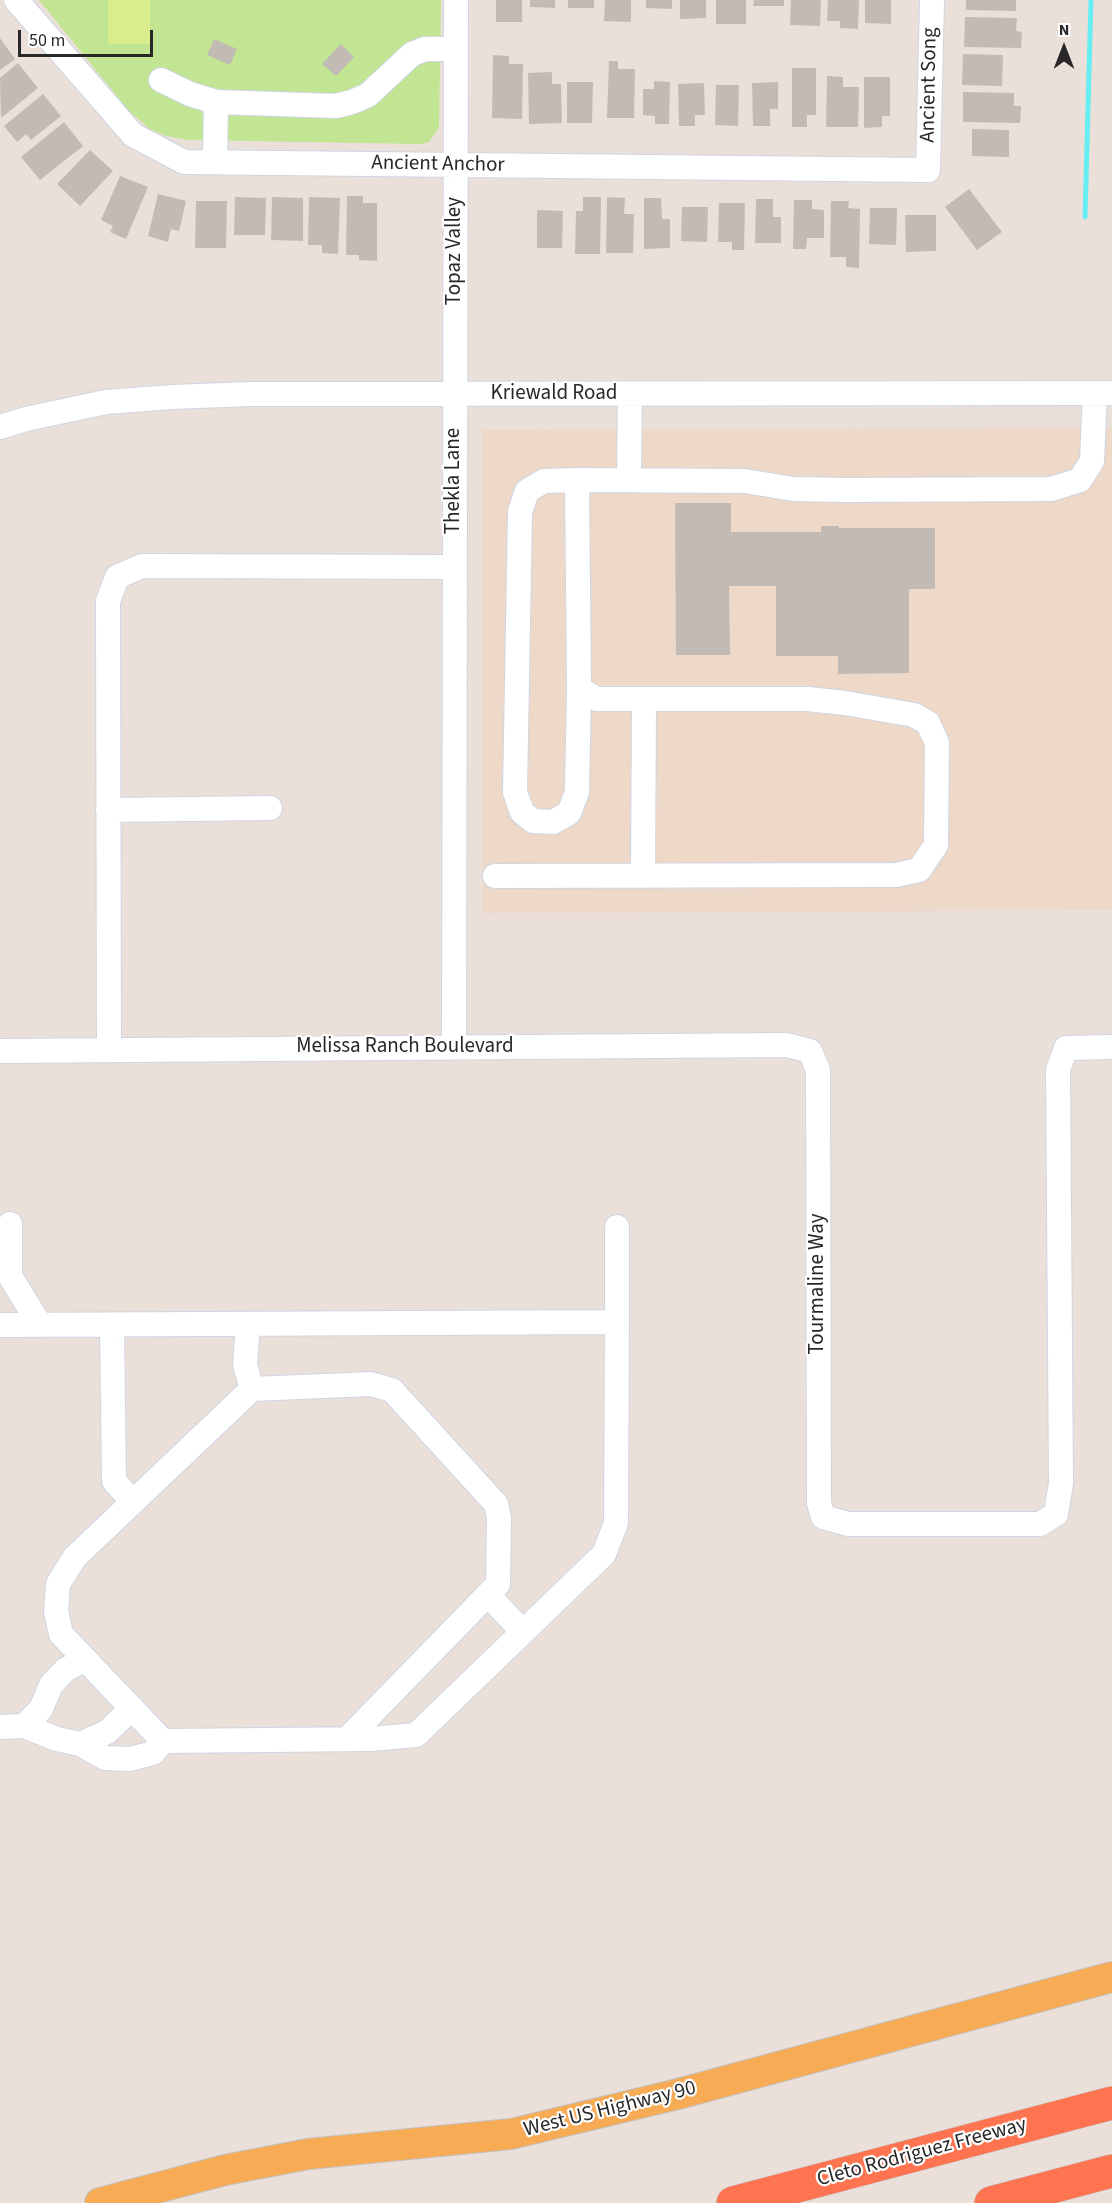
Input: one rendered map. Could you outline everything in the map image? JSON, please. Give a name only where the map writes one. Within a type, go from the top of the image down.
[{"type":"highway","name":"Cleto Rodriguez Freeway","points":[[733,2203],[1112,2103]]},
{"type":"highway","points":[[991,2203],[1112,2171]]},
{"type":"main road","name":"West US Highway 90","points":[[100,2203],[225,2170],[308,2154],[511,2134],[689,2091],[1112,1977]]},
{"type":"street","name":"Ancient Anchor","points":[[16,0],[133,135],[184,162],[928,171]]},
{"type":"street","name":"Topaz Valley","points":[[454,394],[456,0]]},
{"type":"street","name":"Ancient Song","points":[[928,171],[932,0]]},
{"type":"street","points":[[160,80],[190,94],[216,102],[336,106],[368,95],[412,54],[425,49],[456,49]]},
{"type":"street","points":[[215,162],[216,102]]},
{"type":"street","points":[[577,480],[579,689],[577,792],[569,813],[553,822],[533,821],[522,812],[515,792],[520,512],[527,491],[544,481],[577,480],[745,481],[793,489],[845,490],[1052,489],[1080,480],[1092,461],[1103,393]]},
{"type":"street","name":"Kriewald Road","points":[[0,427],[26,419],[106,402],[250,394],[1103,393]]},
{"type":"street","name":"Thekla Lane","points":[[454,394],[454,1047]]},
{"type":"street","points":[[629,480],[630,394]]},
{"type":"street","points":[[109,1050],[108,601],[117,577],[142,566],[454,567]]},
{"type":"street","points":[[495,876],[896,875],[920,870],[936,845],[937,743],[928,723],[914,715],[808,699],[597,699],[579,689]]},
{"type":"street","points":[[643,876],[644,699]]},
{"type":"street","points":[[108,810],[270,808]]},
{"type":"street","name":"Melissa Ranch Boulevard","points":[[0,1051],[787,1045],[810,1052]]},
{"type":"street","name":"Tourmaline Way","points":[[810,1052],[818,1070],[819,1503],[823,1517],[848,1524],[1040,1524],[1056,1514],[1061,1483],[1058,1070],[1066,1048],[1112,1047]]},
{"type":"street","points":[[10,1224],[10,1276],[40,1325]]},
{"type":"street","points":[[347,1739],[498,1584],[499,1518],[496,1504],[392,1390],[370,1384],[252,1389],[75,1557],[57,1584],[56,1611],[61,1634],[164,1741],[347,1739],[416,1735],[603,1554],[616,1523],[617,1227]]},
{"type":"street","points":[[0,1325],[617,1322]]},
{"type":"street","points":[[248,1324],[245,1365],[252,1389]]},
{"type":"street","points":[[112,1325],[114,1481],[133,1502]]},
{"type":"street","points":[[488,1595],[523,1632]]},
{"type":"street","points":[[24,1726],[41,1709],[51,1685],[65,1670],[86,1659]]},
{"type":"street","points":[[80,1744],[106,1732],[132,1708]]},
{"type":"street","points":[[0,1727],[24,1726],[57,1739],[80,1744],[105,1758],[130,1760],[153,1753],[164,1741]]},
{"type":"shaded area","points":[[1112,428],[1112,910],[483,913],[482,430]]},
{"type":"green space","points":[[39,0],[441,0],[439,127],[429,142],[420,144],[189,140],[166,136],[150,129],[129,111]]},
{"type":"green space","points":[[108,0],[150,0],[150,44],[108,44]]},
{"type":"building","points":[[496,0],[522,0],[522,22],[496,22]]},
{"type":"building","points":[[530,0],[555,0],[555,8],[530,7]]},
{"type":"building","points":[[568,0],[594,0],[594,8],[568,8]]},
{"type":"building","points":[[605,0],[631,0],[631,22],[604,21]]},
{"type":"building","points":[[646,0],[672,0],[672,9],[646,8]]},
{"type":"building","points":[[680,0],[706,0],[706,18],[680,19]]},
{"type":"building","points":[[716,0],[746,0],[746,24],[716,24]]},
{"type":"building","points":[[754,0],[784,0],[784,6],[753,6]]},
{"type":"building","points":[[791,0],[821,0],[820,26],[790,25]]},
{"type":"building","points":[[828,0],[859,0],[858,29],[840,28],[840,21],[827,21]]},
{"type":"building","points":[[865,0],[891,0],[891,24],[865,23]]},
{"type":"building","points":[[966,0],[1016,0],[1016,11],[966,10]]},
{"type":"building","points":[[965,17],[1017,18],[1016,31],[1022,32],[1021,48],[964,47]]},
{"type":"building","points":[[0,38],[15,59],[0,70]]},
{"type":"building","points":[[214,39],[237,49],[230,65],[207,55]]},
{"type":"building","points":[[341,44],[354,57],[336,76],[322,64]]},
{"type":"building","points":[[963,54],[1003,55],[1002,86],[962,85]]},
{"type":"building","points":[[493,55],[509,56],[509,64],[523,64],[522,119],[492,118]]},
{"type":"building","points":[[609,61],[618,61],[618,69],[635,69],[634,118],[607,118]]},
{"type":"building","points":[[18,63],[38,88],[1,118],[0,78]]},
{"type":"building","points":[[792,68],[816,68],[816,115],[807,115],[807,127],[792,127]]},
{"type":"building","points":[[552,72],[552,84],[561,84],[562,123],[529,124],[528,73]]},
{"type":"building","points":[[827,76],[843,77],[843,87],[859,87],[858,127],[826,127]]},
{"type":"building","points":[[864,77],[890,77],[890,116],[882,116],[882,127],[864,128]]},
{"type":"building","points":[[654,81],[670,82],[669,124],[655,124],[655,116],[643,115],[643,89],[654,89]]},
{"type":"building","points":[[567,82],[593,82],[592,123],[567,123]]},
{"type":"building","points":[[778,82],[778,109],[770,109],[770,126],[753,126],[752,83]]},
{"type":"building","points":[[704,83],[705,115],[695,115],[695,126],[679,126],[678,84]]},
{"type":"building","points":[[716,85],[739,85],[738,126],[715,125]]},
{"type":"building","points":[[963,92],[1014,93],[1014,106],[1021,106],[1020,123],[963,122]]},
{"type":"building","points":[[43,94],[61,116],[31,140],[26,134],[17,142],[4,126]]},
{"type":"building","points":[[64,122],[83,146],[40,180],[21,157]]},
{"type":"building","points":[[972,129],[1009,130],[1009,157],[972,156]]},
{"type":"building","points":[[90,150],[113,171],[80,206],[57,184]]},
{"type":"building","points":[[120,176],[148,187],[126,239],[110,232],[113,226],[101,220]]},
{"type":"building","points":[[969,189],[1002,232],[977,250],[945,207]]},
{"type":"building","points":[[158,194],[186,201],[179,231],[171,229],[168,242],[148,236]]},
{"type":"building","points":[[347,196],[363,196],[363,203],[377,203],[377,261],[359,260],[359,255],[346,255]]},
{"type":"building","points":[[235,197],[266,198],[265,235],[234,235]]},
{"type":"building","points":[[272,197],[303,198],[303,241],[271,240]]},
{"type":"building","points":[[309,197],[340,198],[338,254],[322,253],[322,245],[308,245]]},
{"type":"building","points":[[583,197],[601,197],[600,254],[575,254],[576,211],[583,211]]},
{"type":"building","points":[[607,197],[625,198],[624,214],[634,214],[633,253],[606,253]]},
{"type":"building","points":[[644,198],[661,198],[662,219],[670,219],[670,248],[644,249]]},
{"type":"building","points":[[756,199],[773,199],[773,217],[781,217],[781,243],[755,243]]},
{"type":"building","points":[[794,200],[812,200],[812,209],[824,210],[824,238],[807,238],[806,249],[793,249]]},
{"type":"building","points":[[196,201],[227,201],[226,248],[195,248]]},
{"type":"building","points":[[831,201],[849,201],[848,208],[860,209],[859,268],[846,267],[846,257],[830,257]]},
{"type":"building","points":[[719,203],[745,203],[744,250],[732,250],[732,242],[718,242]]},
{"type":"building","points":[[682,207],[708,207],[707,242],[681,241]]},
{"type":"building","points":[[870,208],[897,208],[896,245],[869,244]]},
{"type":"building","points":[[537,210],[563,211],[562,248],[537,248]]},
{"type":"building","points":[[905,215],[936,215],[936,251],[906,252]]},
{"type":"building","points":[[675,503],[731,503],[731,532],[821,532],[821,526],[935,528],[935,589],[909,589],[909,673],[838,674],[838,656],[776,656],[776,586],[729,586],[730,655],[676,655]]},
{"type":"waterway","points":[[1085,217],[1091,0]]}]
